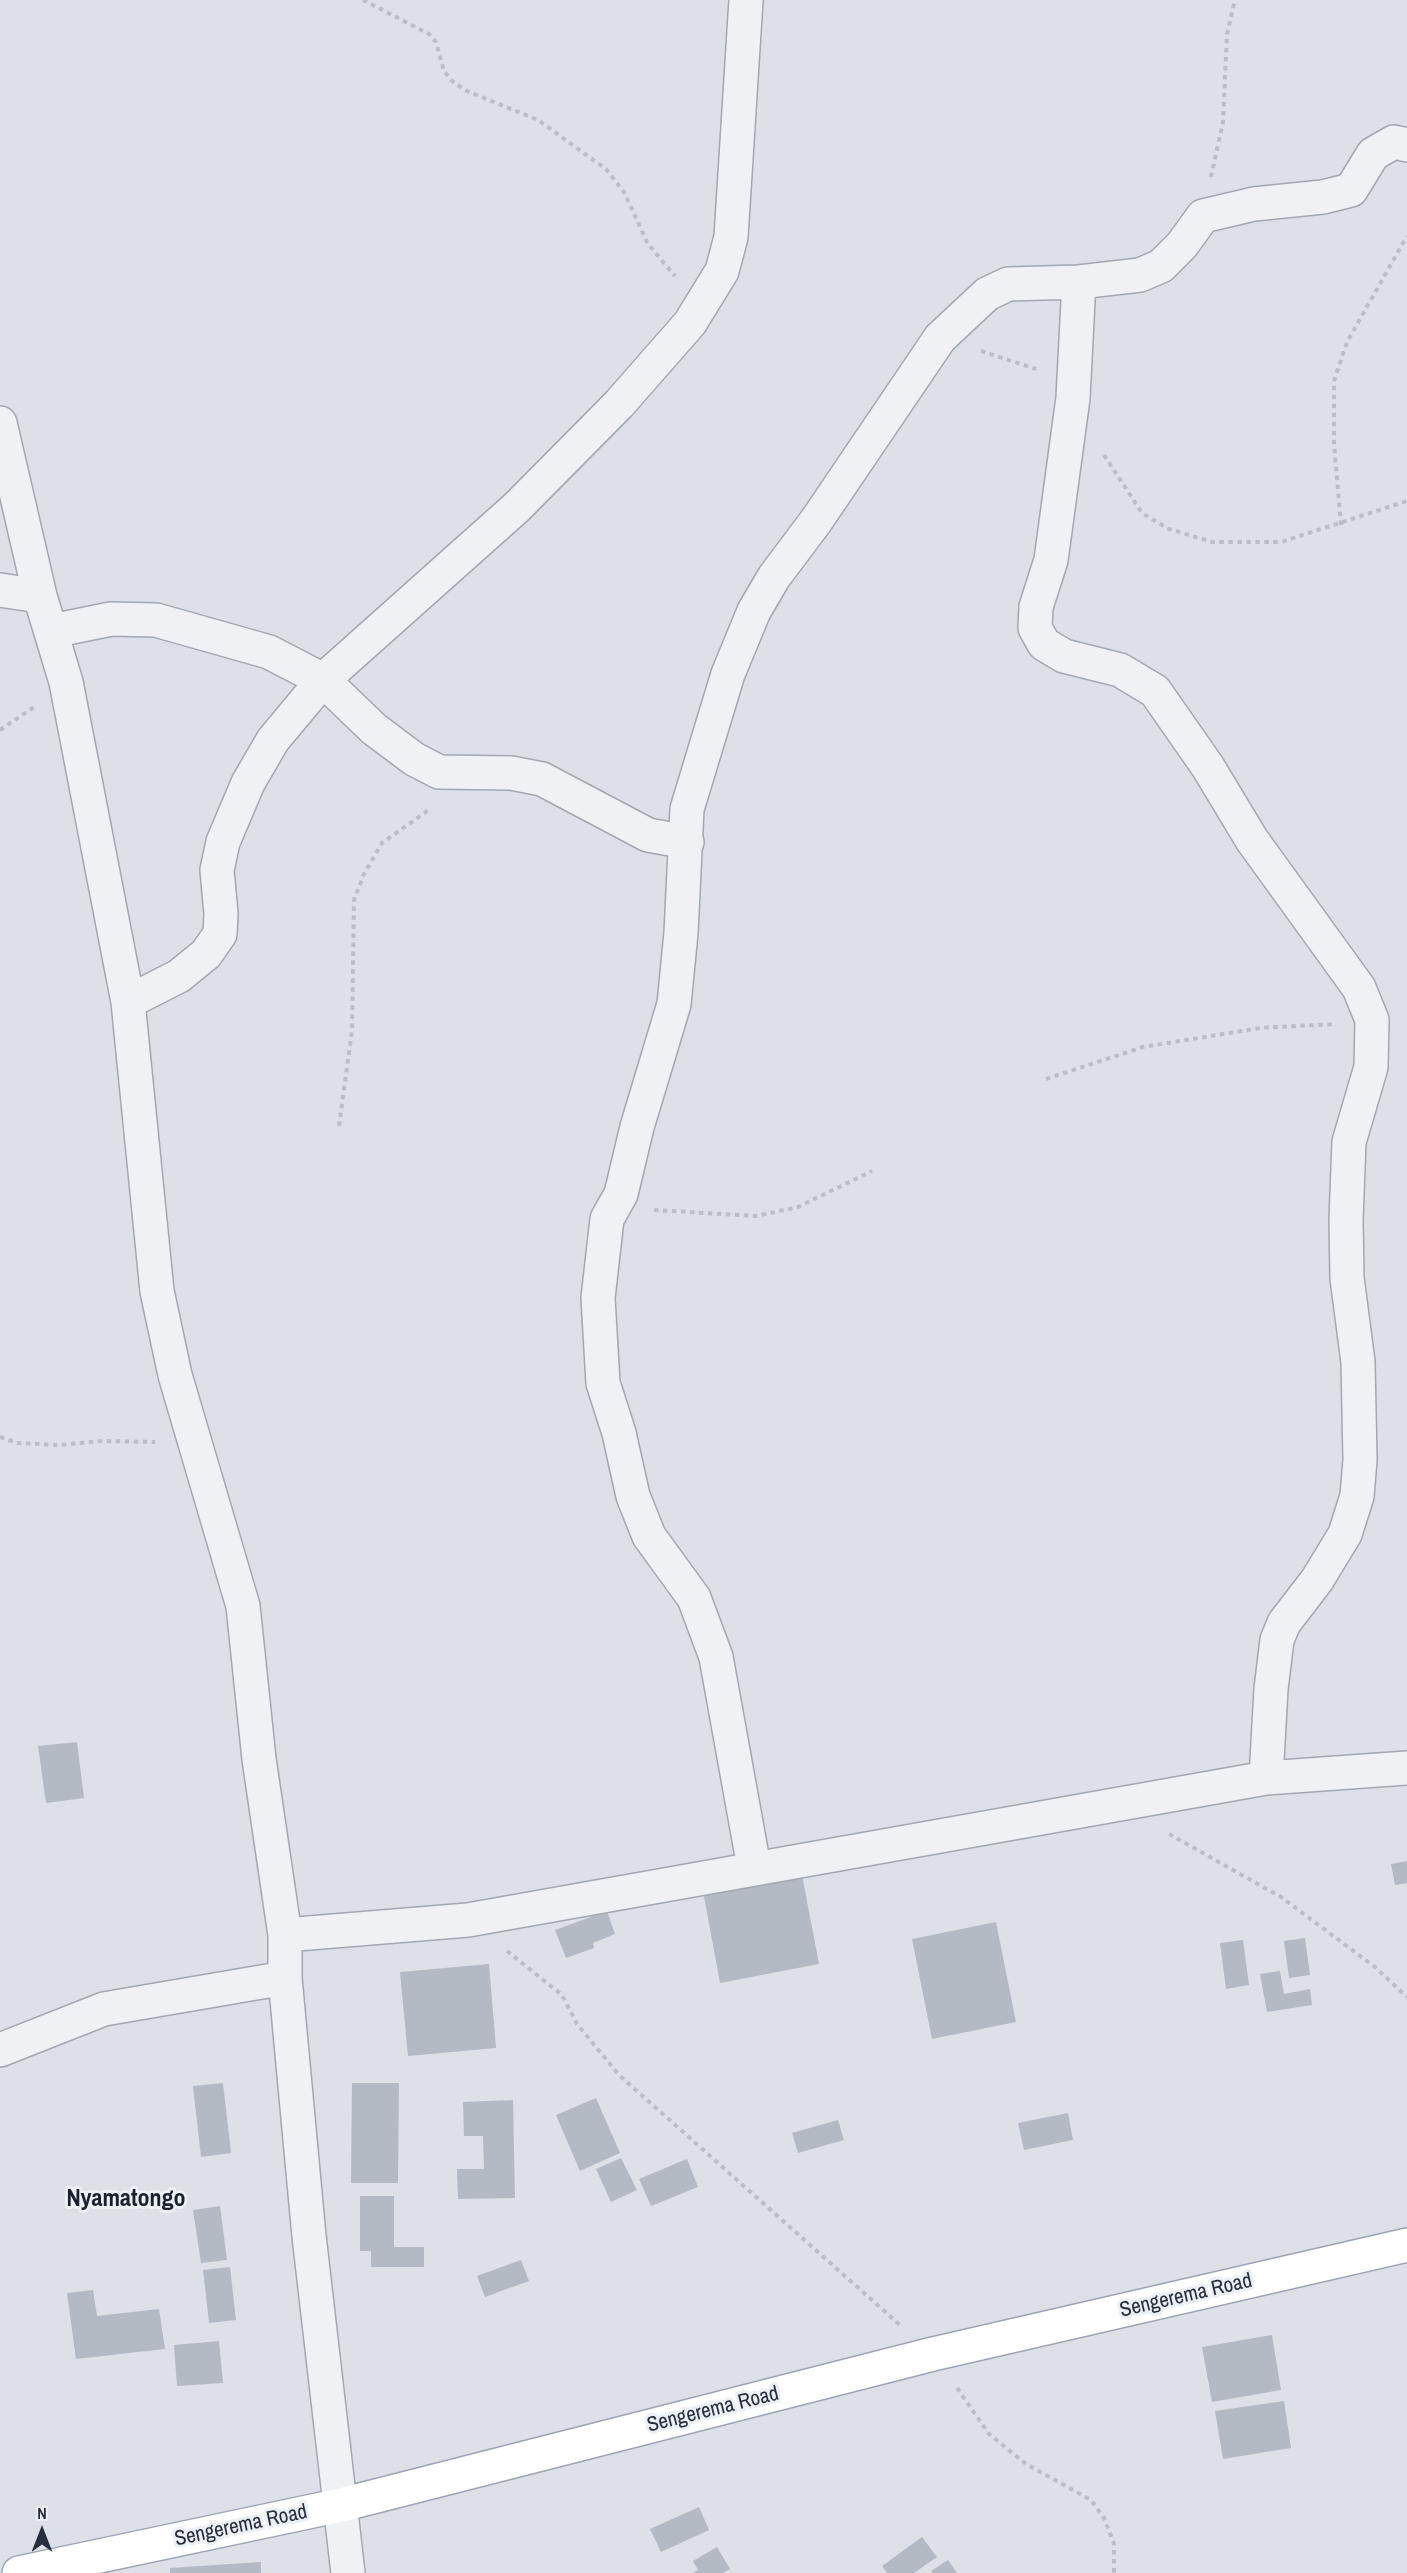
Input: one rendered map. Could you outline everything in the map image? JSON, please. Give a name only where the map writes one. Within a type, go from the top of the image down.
[{"type":"main road","name":"Sengerema Road","points":[[19,2573],[341,2505],[933,2355],[1407,2245]]},
{"type":"street","points":[[128,1002],[179,976],[206,954],[220,934],[221,914],[217,870],[223,842],[248,783],[273,740],[323,680],[517,507],[619,404],[690,323],[722,271],[731,237],[746,0]]},
{"type":"street","points":[[754,1867],[716,1657],[694,1598],[649,1536],[633,1496],[619,1433],[603,1383],[598,1298],[607,1219],[621,1194],[637,1127],[674,1004],[687,842],[687,808],[697,769],[728,674],[754,611],[774,577],[816,521],[940,338],[987,294],[1008,284],[1079,282],[1140,275],[1161,266],[1182,245],[1203,216],[1254,204],[1323,197],[1352,190],[1373,154],[1394,142],[1407,145]]},
{"type":"street","points":[[1079,282],[1073,398],[1051,560],[1036,607],[1035,628],[1044,644],[1064,656],[1120,670],[1155,692],[1208,767],[1252,840],[1359,988],[1372,1025],[1371,1067],[1349,1142],[1346,1220],[1347,1278],[1358,1362],[1360,1460],[1357,1496],[1345,1534],[1317,1580],[1284,1623],[1277,1640],[1271,1689],[1266,1778]]},
{"type":"street","points":[[0,423],[40,596],[66,681],[128,1002],[157,1291],[175,1375],[243,1606],[259,1759],[285,1935],[285,1978],[309,2236],[348,2573]]},
{"type":"street","points":[[0,590],[40,596]]},
{"type":"street","points":[[52,631],[111,619],[156,620],[268,652],[323,680],[374,729],[414,759],[439,771],[512,774],[542,779],[648,835],[687,842]]},
{"type":"street","points":[[285,1935],[468,1920],[754,1867],[1266,1778],[1407,1768]]},
{"type":"street","points":[[0,2050],[104,2009],[285,1978]]},
{"type":"path","points":[[363,0],[429,34],[436,42],[444,71],[452,81],[467,91],[538,120],[606,169],[624,192],[648,244],[666,267],[702,303]]},
{"type":"path","points":[[1203,216],[1223,122],[1227,34],[1235,0]]},
{"type":"path","points":[[1341,525],[1334,443],[1334,381],[1347,342],[1407,236]]},
{"type":"path","points":[[940,338],[1046,372],[1073,398],[1097,446],[1142,513],[1169,529],[1212,542],[1281,542],[1341,525],[1407,501]]},
{"type":"path","points":[[339,1126],[352,1031],[354,900],[364,874],[382,843],[434,804],[439,771]]},
{"type":"path","points":[[1046,1079],[1143,1047],[1190,1039],[1260,1028],[1372,1025]]},
{"type":"path","points":[[607,1219],[645,1210],[756,1216],[798,1207],[872,1171]]},
{"type":"path","points":[[0,1437],[17,1443],[60,1445],[101,1441],[195,1444]]},
{"type":"path","points":[[1168,1833],[1281,1897],[1375,1967],[1407,1997]]},
{"type":"path","points":[[468,1920],[562,1995],[577,2024],[619,2074],[933,2355],[989,2434],[1026,2464],[1090,2500],[1104,2518],[1114,2544],[1114,2573]]},
{"type":"building","points":[[77,1742],[84,1798],[46,1803],[38,1746]]},
{"type":"building","points":[[780,1848],[786,1878],[802,1875],[819,1964],[720,1983],[703,1891],[724,1858]]},
{"type":"building","points":[[1407,1861],[1407,1883],[1395,1885],[1391,1864]]},
{"type":"building","points":[[607,1911],[615,1934],[593,1943],[594,1948],[566,1958],[555,1930]]},
{"type":"building","points":[[996,1922],[1016,2022],[932,2039],[912,1939]]},
{"type":"building","points":[[1305,1938],[1310,1975],[1289,1978],[1284,1941]]},
{"type":"building","points":[[1243,1940],[1249,1985],[1226,1989],[1220,1943]]},
{"type":"building","points":[[489,1964],[496,2048],[408,2056],[400,1972]]},
{"type":"building","points":[[1280,1971],[1284,1994],[1310,1989],[1312,2005],[1267,2012],[1260,1974]]},
{"type":"building","points":[[223,2083],[231,2153],[201,2157],[193,2086]]},
{"type":"building","points":[[352,2083],[399,2083],[398,2183],[351,2183]]},
{"type":"building","points":[[596,2098],[620,2153],[580,2171],[556,2115]]},
{"type":"building","points":[[513,2100],[515,2198],[458,2199],[457,2169],[484,2169],[483,2136],[464,2136],[463,2102]]},
{"type":"building","points":[[1068,2113],[1073,2140],[1024,2150],[1018,2123]]},
{"type":"building","points":[[838,2120],[844,2140],[798,2153],[792,2133]]},
{"type":"building","points":[[621,2158],[637,2190],[611,2202],[596,2169]]},
{"type":"building","points":[[687,2159],[698,2187],[651,2206],[639,2179]]},
{"type":"building","points":[[360,2196],[394,2196],[394,2247],[424,2247],[424,2267],[371,2267],[371,2251],[360,2251]]},
{"type":"building","points":[[220,2206],[227,2260],[201,2263],[193,2210]]},
{"type":"building","points":[[521,2260],[529,2281],[485,2297],[477,2276]]},
{"type":"building","points":[[230,2267],[236,2320],[209,2323],[203,2270]]},
{"type":"building","points":[[93,2290],[97,2316],[159,2309],[165,2349],[76,2359],[67,2293]]},
{"type":"building","points":[[1272,2335],[1281,2390],[1212,2402],[1202,2347]]},
{"type":"building","points":[[219,2341],[223,2383],[177,2386],[174,2345]]},
{"type":"building","points":[[1284,2401],[1291,2448],[1223,2459],[1215,2411]]},
{"type":"building","points":[[699,2507],[709,2530],[661,2552],[650,2529]]},
{"type":"building","points":[[922,2537],[937,2557],[914,2573],[887,2573],[882,2566]]},
{"type":"building","points":[[717,2547],[730,2569],[723,2573],[693,2573],[698,2570],[693,2561]]},
{"type":"building","points":[[948,2560],[957,2573],[933,2573],[931,2571]]},
{"type":"building","points":[[261,2562],[261,2573],[170,2573],[170,2568]]},
{"type":"district","name":"Nyamatongo","points":[[126,2200]]}]
